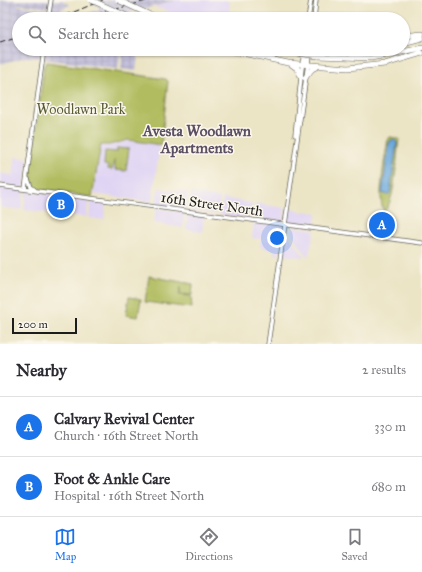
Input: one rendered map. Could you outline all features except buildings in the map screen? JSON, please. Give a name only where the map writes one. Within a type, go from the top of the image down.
[{"type":"highway","points":[[91,0],[118,12]]},
{"type":"highway","points":[[118,0],[144,12]]},
{"type":"highway","points":[[410,35],[422,34]]},
{"type":"highway","points":[[410,41],[422,38]]},
{"type":"highway","points":[[410,50],[422,48]]},
{"type":"highway","points":[[256,56],[288,63],[364,68],[422,54]]},
{"type":"highway","points":[[304,56],[305,64]]},
{"type":"highway","points":[[318,56],[372,58],[382,56]]},
{"type":"highway","points":[[288,63],[295,67],[303,78],[312,69],[318,66]]},
{"type":"street","points":[[49,12],[51,0]]},
{"type":"street","points":[[310,12],[311,0]]},
{"type":"street","points":[[312,12],[316,0]]},
{"type":"street","points":[[25,189],[43,56]]},
{"type":"street","points":[[268,344],[303,78],[308,56]]},
{"type":"street","points":[[27,176],[30,185],[36,190]]},
{"type":"street","name":"16th Street North","points":[[0,186],[422,244]]},
{"type":"shaded area","points":[[0,0],[49,0],[48,8],[17,5],[48,10],[48,12],[12,12],[12,56],[41,56],[41,58],[26,57],[0,64]]},
{"type":"shaded area","points":[[52,0],[63,0],[70,5],[56,12],[50,12]]},
{"type":"shaded area","points":[[96,0],[115,0],[138,10],[120,12]]},
{"type":"shaded area","points":[[120,0],[176,0],[142,10]]},
{"type":"shaded area","points":[[176,0],[229,0],[226,1],[230,2],[229,12],[170,12],[154,7]]},
{"type":"shaded area","points":[[93,2],[114,12],[91,12],[99,9],[99,7],[91,3]]},
{"type":"shaded area","points":[[44,56],[120,56],[118,69],[44,59]]},
{"type":"shaded area","points":[[122,56],[138,56],[136,71],[121,69]]},
{"type":"shaded area","points":[[128,141],[160,145],[151,202],[94,194],[101,146],[109,146]]},
{"type":"shaded area","points":[[15,157],[28,158],[24,188],[0,184],[0,173],[13,175]]},
{"type":"shaded area","points":[[0,187],[24,190],[21,210],[0,207]]},
{"type":"shaded area","points":[[158,188],[188,192],[186,210],[156,206]]},
{"type":"shaded area","points":[[26,191],[89,199],[86,217],[24,210]]},
{"type":"shaded area","points":[[191,193],[220,198],[218,214],[188,210]]},
{"type":"shaded area","points":[[223,198],[252,203],[250,219],[220,215]]},
{"type":"shaded area","points":[[91,200],[106,202],[104,220],[89,218]]},
{"type":"shaded area","points":[[255,203],[285,208],[283,223],[253,219]]},
{"type":"shaded area","points":[[156,208],[185,212],[183,228],[154,223]]},
{"type":"shaded area","points":[[287,208],[301,211],[301,213],[303,211],[317,213],[315,228],[285,224]]},
{"type":"shaded area","points":[[188,212],[218,217],[204,216],[202,232],[186,229]]},
{"type":"shaded area","points":[[254,222],[283,225],[279,255],[274,254],[275,251],[260,247],[261,239],[252,238]]},
{"type":"shaded area","points":[[295,227],[315,230],[308,257],[290,232]]},
{"type":"shaded area","points":[[288,234],[305,257],[281,255],[283,238]]},
{"type":"green space","name":"Woodlawn Park","points":[[46,62],[166,79],[168,81],[161,145],[128,140],[109,145],[101,145],[92,197],[37,189],[32,186],[30,181],[44,66]]},
{"type":"green space","points":[[391,137],[399,139],[391,199],[388,207],[384,211],[381,197],[382,176],[388,138]]},
{"type":"green space","points":[[117,148],[129,149],[126,171],[115,170],[115,161],[112,170],[108,169],[108,166],[104,165],[105,151],[117,152]]},
{"type":"green space","points":[[149,276],[193,284],[192,295],[180,294],[181,286],[179,295],[191,296],[192,308],[145,302]]},
{"type":"green space","points":[[129,297],[141,299],[138,317],[126,315]]},
{"type":"water","points":[[391,140],[395,140],[397,143],[390,193],[388,195],[382,193],[389,143]]},
{"type":"railway","points":[[74,12],[103,0]]},
{"type":"railway","points":[[105,12],[150,0]]},
{"type":"railway","points":[[0,42],[12,38]]},
{"type":"place","name":"Foot & Ankle Care","points":[[61,205]]},
{"type":"place","name":"Calvary Revival Center","points":[[382,225]]},
{"type":"district","name":"Avesta Woodlawn Apartments","points":[[197,140]]}]
